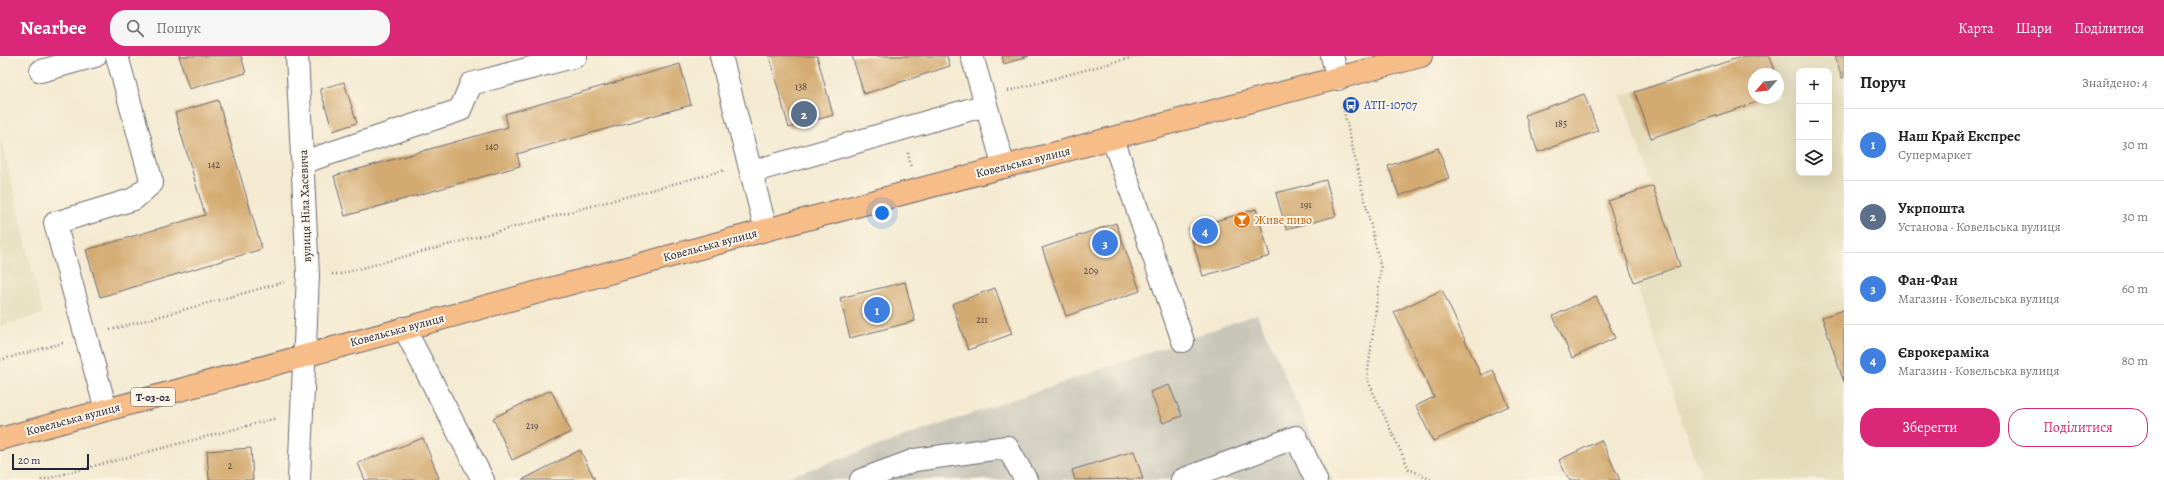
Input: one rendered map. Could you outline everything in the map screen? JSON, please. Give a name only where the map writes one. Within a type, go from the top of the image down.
[{"type":"main road","name":"Ковельська вулиця","points":[[0,439],[766,230],[1421,56]]},
{"type":"street","points":[[41,71],[95,56]]},
{"type":"street","points":[[106,410],[54,223],[134,199],[152,183],[117,56]]},
{"type":"street","name":"вулиця Ніла Хасевича","points":[[297,56],[304,162],[308,275],[299,480]]},
{"type":"street","points":[[304,162],[460,110],[471,84],[576,56]]},
{"type":"street","points":[[721,56],[766,230]]},
{"type":"street","points":[[972,56],[1004,167]]},
{"type":"street","points":[[1332,56],[1338,79]]},
{"type":"street","points":[[750,168],[902,129],[985,102]]},
{"type":"street","points":[[1113,139],[1183,341]]},
{"type":"street","points":[[404,328],[483,480]]},
{"type":"street","points":[[1182,480],[1296,437],[1316,480]]},
{"type":"street","points":[[861,480],[915,460],[1007,447],[1026,480]]},
{"type":"path","points":[[985,102],[1136,56]]},
{"type":"path","points":[[1338,79],[1343,111],[1381,270],[1367,379],[1409,469],[1432,480]]},
{"type":"path","points":[[902,129],[918,190]]},
{"type":"path","points":[[0,360],[308,275],[340,274],[750,168]]},
{"type":"path","points":[[41,480],[303,411]]},
{"type":"shaded area","points":[[1744,56],[1844,56],[1844,480],[1702,480],[1608,201],[1653,186],[1621,96]]},
{"type":"shaded area","points":[[0,133],[43,314],[0,326]]},
{"type":"shaded area","points":[[1257,314],[1332,480],[779,480],[1183,341]]},
{"type":"building","points":[[179,56],[241,56],[246,73],[189,89]]},
{"type":"building","points":[[769,56],[817,56],[833,115],[789,128]]},
{"type":"building","points":[[852,56],[947,56],[950,66],[864,94]]},
{"type":"building","points":[[1002,56],[1029,56],[1004,64]]},
{"type":"building","points":[[1744,56],[1770,56],[1774,68],[1748,68],[1748,104],[1751,104],[1651,138],[1635,92]]},
{"type":"building","points":[[1835,56],[1844,56],[1844,77],[1842,78]]},
{"type":"building","points":[[680,64],[691,105],[517,154],[520,166],[345,216],[334,176],[508,127],[505,114]]},
{"type":"building","points":[[344,82],[357,123],[333,131],[320,89]]},
{"type":"building","points":[[1584,94],[1598,131],[1538,152],[1525,115]]},
{"type":"building","points":[[218,100],[262,249],[100,297],[86,250],[205,215],[175,113]]},
{"type":"building","points":[[1438,148],[1449,178],[1399,196],[1388,166]]},
{"type":"building","points":[[1326,180],[1336,216],[1286,229],[1276,193]]},
{"type":"building","points":[[1653,186],[1680,266],[1634,282],[1608,201]]},
{"type":"building","points":[[1256,209],[1270,256],[1203,276],[1189,229]]},
{"type":"building","points":[[1116,223],[1140,291],[1066,316],[1042,248]]},
{"type":"building","points":[[905,282],[915,321],[850,338],[840,298]]},
{"type":"building","points":[[995,288],[1012,334],[968,350],[952,304]]},
{"type":"building","points":[[1442,290],[1481,375],[1493,370],[1509,406],[1433,441],[1416,406],[1434,397],[1394,312]]},
{"type":"building","points":[[1596,296],[1615,338],[1572,358],[1553,316]]},
{"type":"building","points":[[1844,310],[1844,382],[1822,317]]},
{"type":"building","points":[[1169,385],[1182,416],[1163,423],[1150,392]]},
{"type":"building","points":[[551,390],[571,432],[512,460],[493,418]]},
{"type":"building","points":[[423,438],[439,478],[435,480],[365,480],[358,463]]},
{"type":"building","points":[[1601,440],[1620,480],[1569,480],[1559,460]]},
{"type":"building","points":[[251,448],[253,480],[209,480],[207,451]]},
{"type":"building","points":[[580,450],[595,480],[522,480]]},
{"type":"building","points":[[1134,451],[1143,479],[1075,480],[1072,470]]},
{"type":"place","name":"АТП-10707","points":[[1351,105]]},
{"type":"place","name":"Укрпошта","points":[[804,114]]},
{"type":"place","name":"Живе пиво","points":[[1242,220]]},
{"type":"place","name":"Єврокераміка","points":[[1205,231]]},
{"type":"place","name":"Фан-Фан","points":[[1105,243]]},
{"type":"place","name":"Наш Край Експрес","points":[[877,310]]}]
